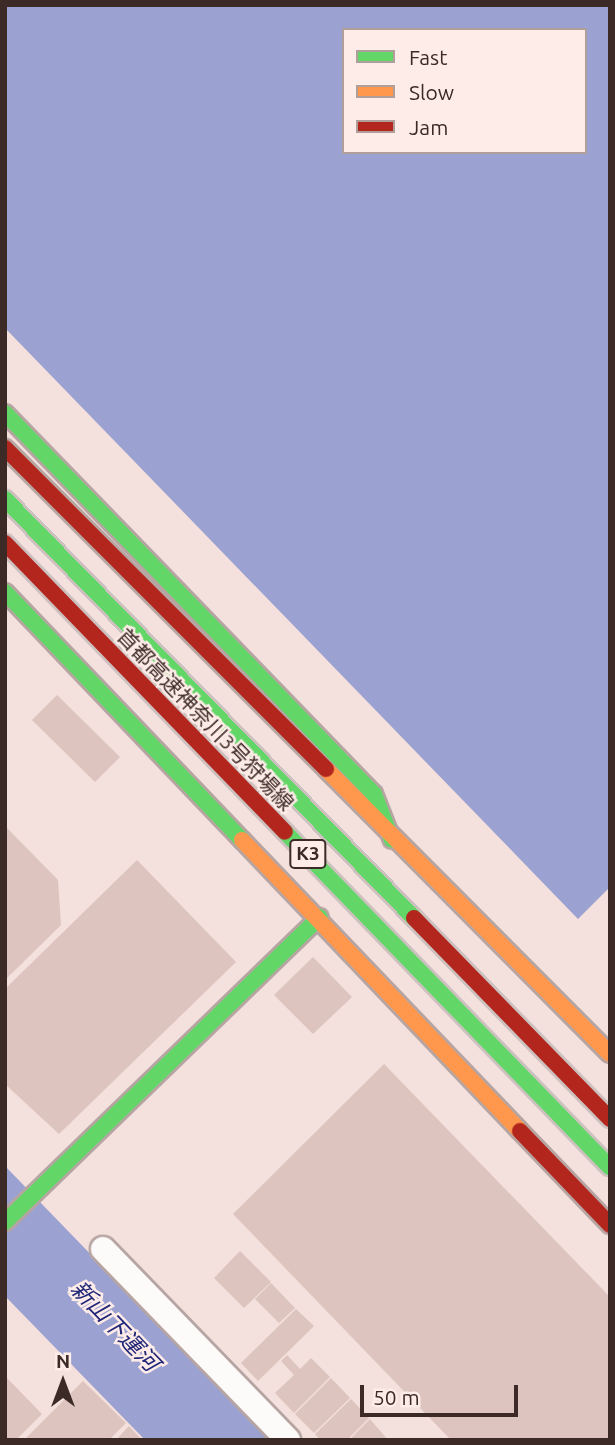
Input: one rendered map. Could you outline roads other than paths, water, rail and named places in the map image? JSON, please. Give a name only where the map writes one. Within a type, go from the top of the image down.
[{"type":"main road","points":[[5,413],[253,665],[374,794],[392,840]]},
{"type":"main road","points":[[5,448],[392,840],[610,1054]]},
{"type":"main road","name":"首都高速神奈川3号狩場線","points":[[5,499],[610,1119]]},
{"type":"main road","name":"首都高速神奈川3号狩場線","points":[[5,543],[610,1167]]},
{"type":"main road","points":[[5,592],[320,917],[567,1183],[610,1225]]},
{"type":"main road","points":[[5,1222],[320,917]]},
{"type":"street","points":[[320,917],[392,840]]},
{"type":"street","points":[[567,1183],[610,1142]]},
{"type":"street","points":[[103,1249],[288,1440]]},
{"type":"water","points":[[5,5],[610,5],[610,887],[578,919],[5,328]]},
{"type":"water","name":"新山下運河","points":[[5,1166],[277,1440],[145,1440],[5,1296]]}]
